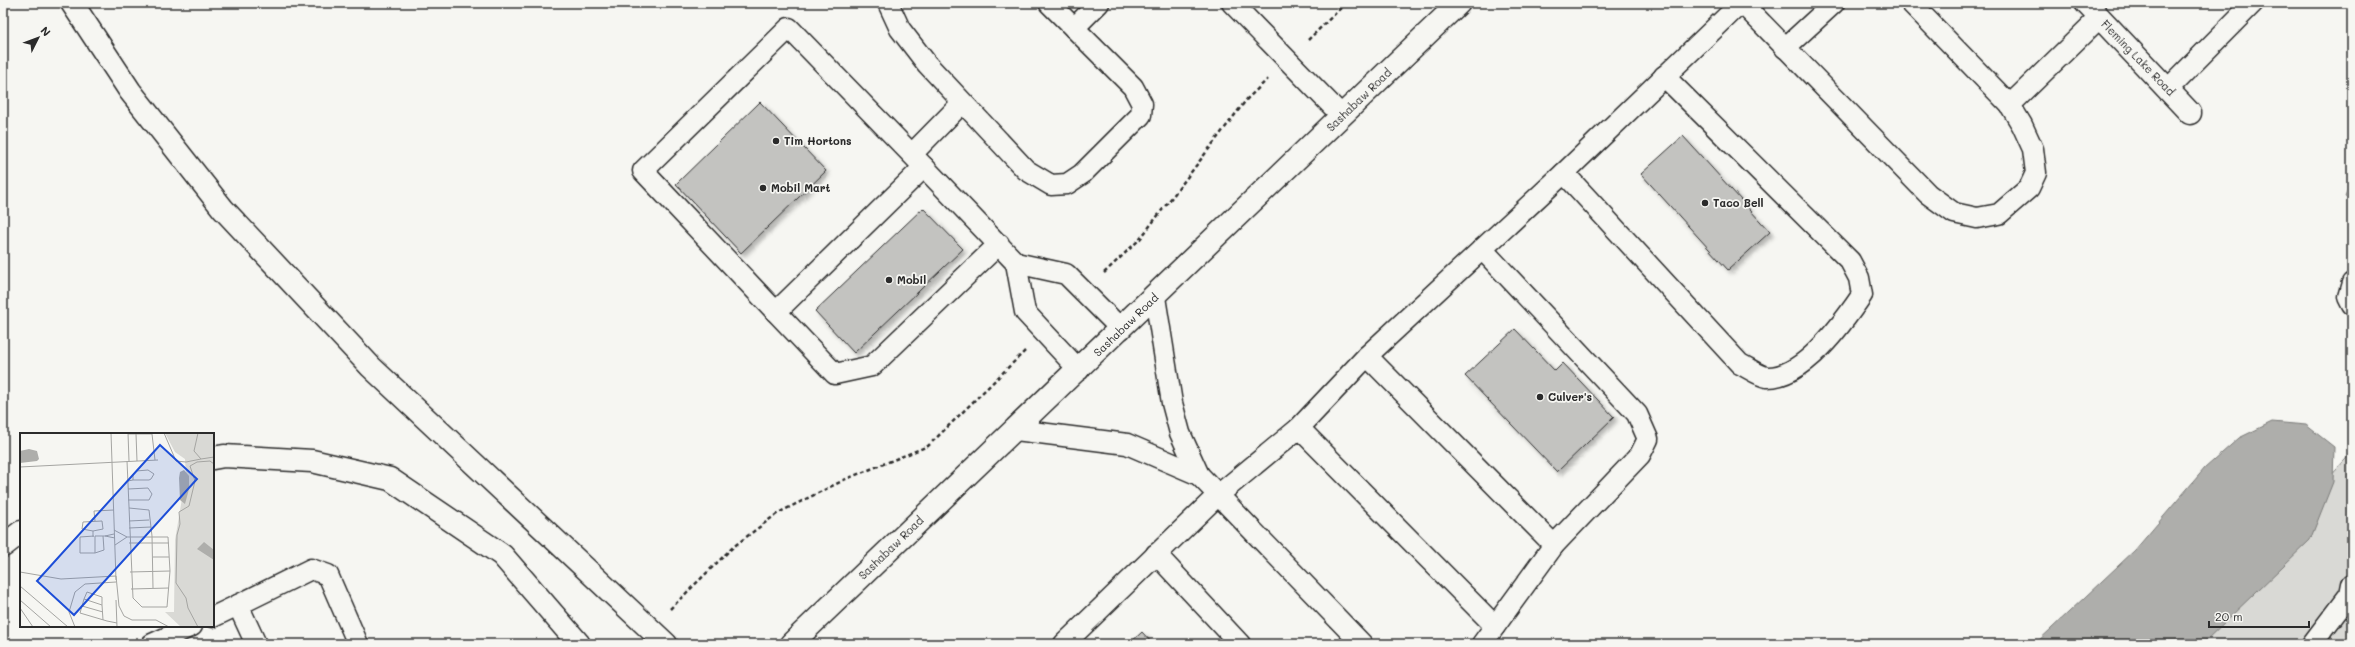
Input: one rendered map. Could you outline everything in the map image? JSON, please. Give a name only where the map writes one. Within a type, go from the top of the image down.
[{"type":"main road","points":[[72,3],[130,91],[223,209],[371,367],[666,644]]},
{"type":"main road","name":"Sashabaw Road","points":[[791,644],[1121,330],[1459,3]]},
{"type":"main road","name":"Fleming Lake Road","points":[[2093,10],[2190,113]]},
{"type":"main road","points":[[214,458],[224,456],[312,461],[390,478],[502,555],[579,644]]},
{"type":"main road","points":[[3,546],[20,533]]},
{"type":"lane","points":[[888,3],[900,29],[927,64],[1026,170],[1051,185],[1067,184],[1082,174],[1141,115],[1142,104],[1133,87],[1049,3]]},
{"type":"lane","points":[[1074,28],[1099,3]]},
{"type":"lane","points":[[1232,3],[1342,116]]},
{"type":"lane","points":[[1064,644],[1217,496],[1299,428],[1367,356],[1564,173],[1742,3],[1928,194],[1954,213],[1977,218],[1999,214],[2029,188],[2036,173],[2033,150],[2022,124],[2010,105],[1910,3]]},
{"type":"lane","points":[[1785,48],[1834,3]]},
{"type":"lane","points":[[2168,89],[2253,3]]},
{"type":"lane","points":[[2010,105],[2093,10]]},
{"type":"lane","points":[[1000,244],[872,366],[835,374],[643,171],[789,28],[1000,244],[1016,263],[1025,312],[1079,370]]},
{"type":"lane","points":[[1564,173],[1740,364],[1766,377],[1790,372],[1817,352],[1849,314],[1862,295],[1859,278],[1850,261],[1664,76]]},
{"type":"lane","points":[[776,312],[918,160],[962,103]]},
{"type":"lane","points":[[1482,249],[1637,414],[1648,439],[1640,455],[1554,546],[1482,644]]},
{"type":"lane","points":[[1016,263],[1066,274],[1121,330]]},
{"type":"lane","points":[[2352,283],[2348,298],[2352,305]]},
{"type":"lane","points":[[1155,297],[1172,403],[1180,433],[1199,475],[1217,496],[1362,644]]},
{"type":"lane","points":[[1367,356],[1554,546]]},
{"type":"lane","points":[[1299,428],[1494,626]]},
{"type":"lane","points":[[1016,430],[1127,444],[1199,475]]},
{"type":"lane","points":[[1156,554],[1240,644]]},
{"type":"lane","points":[[214,617],[311,569],[328,575],[358,644]]},
{"type":"lane","points":[[2312,644],[2350,594],[2352,584]]},
{"type":"lane","points":[[238,605],[256,644]]},
{"type":"lane","points":[[155,643],[190,627]]},
{"type":"shaded area","points":[[2352,179],[2352,198],[2345,196]]},
{"type":"shaded area","points":[[2272,422],[2306,425],[2334,447],[2333,482],[2310,540],[2202,644],[2035,644],[2135,550],[2205,468],[2239,438]]},
{"type":"shaded area","points":[[2352,452],[2352,644],[2087,644],[2299,512]]},
{"type":"building","points":[[760,102],[826,171],[741,253],[676,184]]},
{"type":"building","name":"Taco Bell","points":[[1683,136],[1770,232],[1728,270],[1641,174]]},
{"type":"building","name":"Mobil","points":[[923,208],[963,249],[854,353],[815,311]]},
{"type":"building","name":"Culver's","points":[[1515,329],[1555,371],[1563,363],[1614,417],[1557,472],[1465,376]]},
{"type":"building","points":[[1142,632],[1153,644],[1129,644]]},
{"type":"place","name":"Tim Hortons","points":[[776,141]]},
{"type":"place","name":"Mobil Mart","points":[[763,188]]},
{"type":"place","name":"Taco Bell","points":[[1705,203]]},
{"type":"place","name":"Mobil","points":[[889,280]]},
{"type":"place","name":"Culver's","points":[[1540,397]]}]
